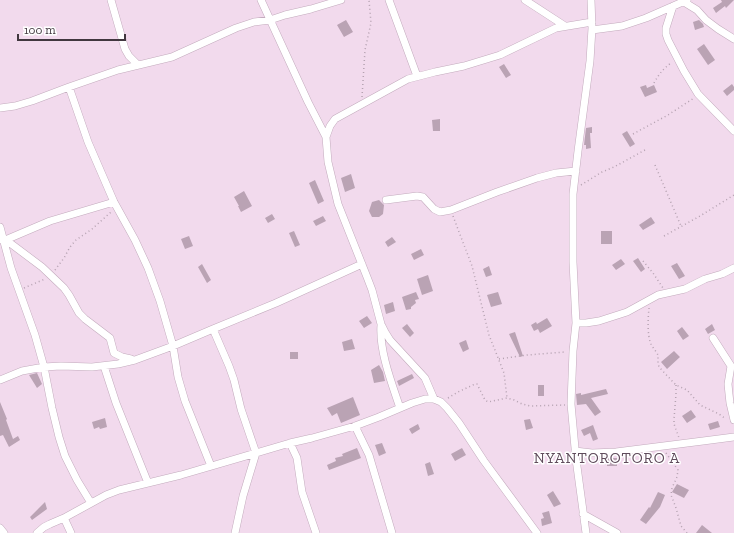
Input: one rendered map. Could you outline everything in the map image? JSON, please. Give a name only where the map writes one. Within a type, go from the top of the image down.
[{"type":"street","points":[[112,0],[125,49],[129,56],[138,65]]},
{"type":"street","points":[[261,0],[308,102],[326,137],[328,162],[338,204],[372,290],[381,324],[385,332],[390,340],[424,378],[438,401],[447,408],[459,423],[484,461],[536,533]]},
{"type":"street","points":[[0,108],[15,106],[32,101],[118,70],[172,57],[236,28],[254,22],[270,20],[341,0]]},
{"type":"street","points":[[389,0],[417,76]]},
{"type":"street","points":[[525,0],[565,26]]},
{"type":"street","points":[[586,533],[575,451],[571,404],[573,352],[576,323],[572,262],[574,190],[590,60],[592,30],[591,0]]},
{"type":"street","points":[[592,30],[622,26],[646,18],[685,1],[697,10],[706,20],[734,39]]},
{"type":"street","points":[[673,6],[667,22],[666,34],[668,40],[698,94],[734,131]]},
{"type":"street","points":[[326,137],[330,126],[335,119],[399,84],[417,76],[464,66],[500,55],[556,28],[592,22]]},
{"type":"street","points":[[69,87],[88,142],[115,204],[135,240],[148,268],[160,301],[173,346],[178,377],[185,401],[211,466]]},
{"type":"street","points":[[386,200],[417,196],[423,197],[434,209],[440,212],[451,210],[537,178],[556,173],[576,171]]},
{"type":"street","points":[[3,241],[50,221],[115,204]]},
{"type":"street","points":[[0,227],[11,268],[35,335],[63,450],[90,503]]},
{"type":"street","points":[[3,241],[51,275],[64,288],[79,313],[110,338],[114,353],[122,358],[135,360]]},
{"type":"street","points":[[0,380],[22,371],[44,367],[92,367],[135,360],[173,346],[276,303],[362,264]]},
{"type":"street","points":[[576,323],[581,324],[592,322],[634,309],[658,295],[685,289],[705,279],[722,274],[734,268]]},
{"type":"street","points":[[381,324],[380,333],[385,358],[400,408]]},
{"type":"street","points":[[213,329],[234,380],[241,409],[256,453],[243,496],[235,533]]},
{"type":"street","points":[[714,338],[731,366],[728,384],[732,421]]},
{"type":"street","points":[[104,366],[116,403],[148,483]]},
{"type":"street","points":[[36,533],[44,527],[64,518],[90,503],[119,490],[181,475],[290,443],[355,426],[425,399],[438,401]]},
{"type":"street","points":[[355,426],[369,456],[392,533]]},
{"type":"street","points":[[575,451],[592,453],[616,452],[734,437]]},
{"type":"street","points":[[290,443],[298,465],[302,492],[316,533]]},
{"type":"street","points":[[583,514],[617,533]]},
{"type":"street","points":[[64,518],[71,533]]},
{"type":"street","points":[[0,528],[4,533]]},
{"type":"path","points":[[362,104],[365,50],[371,23],[369,0]]},
{"type":"path","points":[[654,83],[662,70],[678,58]]},
{"type":"path","points":[[633,134],[683,106],[698,94]]},
{"type":"path","points":[[574,190],[602,172],[645,150]]},
{"type":"path","points":[[655,165],[681,226]]},
{"type":"path","points":[[664,236],[734,195]]},
{"type":"path","points":[[19,290],[42,281],[51,275],[76,240],[92,229],[115,204]]},
{"type":"path","points":[[451,210],[472,266],[489,334],[504,373],[507,398]]},
{"type":"path","points":[[643,261],[666,293]]},
{"type":"path","points":[[649,300],[648,327],[651,345],[658,355],[659,367],[676,385],[687,390],[700,405],[732,421]]},
{"type":"path","points":[[498,359],[527,355],[573,352]]},
{"type":"path","points":[[438,401],[477,384],[485,400],[488,402],[507,398],[530,406],[571,404]]},
{"type":"path","points":[[676,385],[674,419],[681,444]]},
{"type":"path","points":[[662,446],[678,470],[671,495],[681,526],[687,533]]},
{"type":"building","points":[[721,0],[734,0],[726,8],[725,6],[716,13],[713,8],[722,2]]},
{"type":"building","points":[[346,20],[353,32],[344,37],[337,25]]},
{"type":"building","points":[[699,20],[704,27],[695,30],[693,22]]},
{"type":"building","points":[[704,44],[715,60],[708,65],[697,49]]},
{"type":"building","points":[[504,64],[511,75],[506,78],[499,67]]},
{"type":"building","points":[[732,84],[734,90],[727,96],[723,91]]},
{"type":"building","points":[[646,85],[647,88],[654,85],[657,92],[645,97],[640,87]]},
{"type":"building","points":[[440,119],[440,131],[433,131],[432,120]]},
{"type":"building","points":[[592,127],[592,133],[590,133],[591,148],[586,149],[586,145],[584,145],[586,128]]},
{"type":"building","points":[[627,131],[635,144],[630,147],[622,134]]},
{"type":"building","points":[[351,174],[355,188],[345,192],[341,178]]},
{"type":"building","points":[[315,180],[324,201],[318,204],[309,183]]},
{"type":"building","points":[[244,191],[252,206],[241,212],[234,197]]},
{"type":"building","points":[[379,200],[384,205],[383,214],[379,217],[372,217],[369,211],[372,202]]},
{"type":"building","points":[[272,214],[275,219],[268,223],[265,218]]},
{"type":"building","points":[[323,216],[326,221],[316,226],[313,221]]},
{"type":"building","points":[[651,217],[655,223],[643,230],[639,225]]},
{"type":"building","points":[[294,231],[300,245],[295,247],[289,233]]},
{"type":"building","points":[[601,231],[612,231],[612,244],[601,244]]},
{"type":"building","points":[[189,236],[193,246],[185,249],[181,239]]},
{"type":"building","points":[[392,237],[396,242],[388,247],[385,242]]},
{"type":"building","points":[[421,249],[424,255],[414,260],[411,254]]},
{"type":"building","points":[[638,258],[645,269],[641,272],[633,261]]},
{"type":"building","points":[[621,259],[625,264],[616,270],[612,265]]},
{"type":"building","points":[[677,263],[685,276],[679,279],[671,266]]},
{"type":"building","points":[[202,264],[211,280],[207,283],[198,267]]},
{"type":"building","points":[[489,266],[492,275],[486,277],[483,269]]},
{"type":"building","points":[[428,275],[433,291],[422,295],[417,279]]},
{"type":"building","points":[[416,292],[419,299],[415,300],[416,303],[411,307],[411,309],[406,310],[402,297]]},
{"type":"building","points":[[498,292],[502,304],[491,307],[487,295]]},
{"type":"building","points":[[393,302],[395,311],[386,314],[384,305]]},
{"type":"building","points":[[367,316],[372,323],[364,328],[359,321]]},
{"type":"building","points":[[547,318],[552,326],[540,333],[538,329],[534,331],[531,325],[536,322],[537,324]]},
{"type":"building","points":[[407,324],[414,333],[410,337],[402,328]]},
{"type":"building","points":[[712,324],[715,330],[708,334],[705,329]]},
{"type":"building","points":[[682,327],[689,336],[683,340],[677,331]]},
{"type":"building","points":[[515,332],[523,356],[520,357],[509,334]]},
{"type":"building","points":[[352,339],[355,349],[344,351],[342,342]]},
{"type":"building","points":[[466,340],[469,349],[463,352],[459,343]]},
{"type":"building","points":[[674,351],[680,357],[667,369],[661,362]]},
{"type":"building","points":[[290,352],[298,352],[298,359],[290,359]]},
{"type":"building","points":[[379,365],[383,372],[385,381],[374,383],[371,370]]},
{"type":"building","points":[[37,373],[42,384],[37,388],[29,375]]},
{"type":"building","points":[[412,374],[414,378],[399,386],[397,381]]},
{"type":"building","points":[[538,385],[544,385],[544,396],[538,396]]},
{"type":"building","points":[[606,389],[608,394],[591,398],[601,412],[595,416],[586,404],[577,405],[576,394],[581,393],[581,395]]},
{"type":"building","points":[[353,397],[360,415],[341,423],[337,413],[332,416],[327,408]]},
{"type":"building","points":[[0,402],[13,439],[18,436],[20,440],[9,447],[3,435],[0,436]]},
{"type":"building","points":[[691,410],[696,417],[687,423],[682,416]]},
{"type":"building","points":[[105,418],[107,427],[100,429],[99,427],[94,429],[92,422]]},
{"type":"building","points":[[530,419],[533,428],[526,430],[524,420]]},
{"type":"building","points":[[718,421],[720,427],[710,430],[708,424]]},
{"type":"building","points":[[418,424],[420,429],[412,434],[409,429]]},
{"type":"building","points":[[593,425],[598,439],[593,441],[590,433],[584,436],[581,430]]},
{"type":"building","points":[[382,443],[386,453],[379,456],[375,445]]},
{"type":"building","points":[[357,448],[361,458],[329,470],[327,465],[336,461],[335,458],[343,456],[342,454]]},
{"type":"building","points":[[462,448],[466,455],[455,461],[451,454]]},
{"type":"building","points":[[607,458],[617,458],[617,466],[607,466]]},
{"type":"building","points":[[430,462],[434,474],[428,476],[425,464]]},
{"type":"building","points":[[677,484],[689,490],[684,498],[672,492]]},
{"type":"building","points":[[553,491],[561,504],[554,507],[547,495]]},
{"type":"building","points":[[658,492],[665,495],[660,507],[646,524],[640,520],[649,507],[650,508]]},
{"type":"building","points":[[45,502],[47,509],[32,520],[30,517]]},
{"type":"building","points":[[549,511],[552,523],[542,526],[541,519],[544,518],[542,513]]},
{"type":"building","points":[[702,525],[712,533],[696,533]]},
{"type":"district","name":"NYANTOROTORO A","points":[[607,458]]}]
